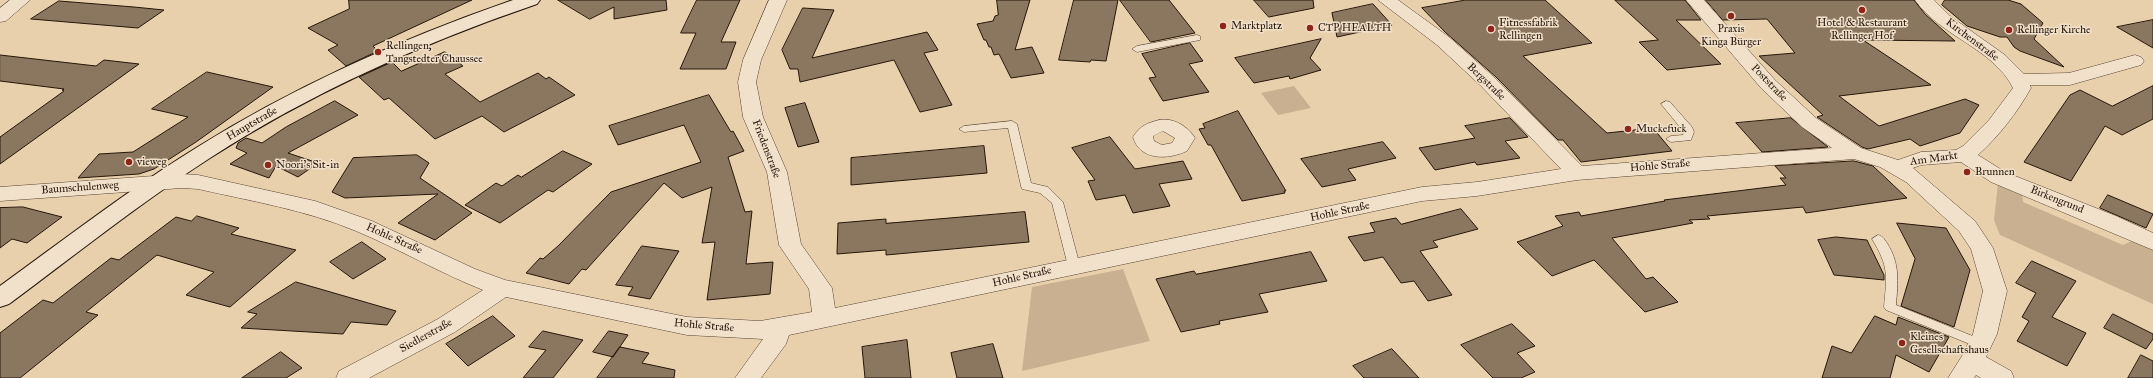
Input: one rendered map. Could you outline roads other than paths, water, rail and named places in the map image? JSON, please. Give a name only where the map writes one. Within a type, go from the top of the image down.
[{"type":"main road","name":"Hauptstraße","points":[[0,298],[159,183],[234,134],[339,78],[436,35],[531,0]]},
{"type":"street","points":[[0,17],[21,0]]},
{"type":"street","name":"Friedenstraße","points":[[778,0],[752,60],[747,82],[753,117],[777,172],[790,245],[820,288],[825,319]]},
{"type":"street","name":"Bergstraße","points":[[1387,0],[1424,26],[1488,82],[1577,172]]},
{"type":"street","name":"Poststraße","points":[[1695,0],[1739,52],[1784,99],[1824,134],[1854,153]]},
{"type":"street","name":"Kirchenstraße","points":[[1924,0],[1944,20],[2007,66],[2019,80]]},
{"type":"street","points":[[2019,80],[2070,79],[2135,61]]},
{"type":"street","name":"Am Markt","points":[[1971,361],[1995,291],[1990,270],[1982,248],[1967,226],[1948,207],[1922,184],[1900,169],[1905,163],[1953,158],[1965,155],[1974,149],[2019,94],[2022,88],[2019,80]]},
{"type":"street","name":"Hohle Straße","points":[[159,183],[198,182],[307,206],[379,232],[467,275],[502,288],[687,326],[760,330],[825,319],[1422,194],[1477,189],[1577,172],[1854,153],[1887,162],[1900,169]]},
{"type":"street","name":"Birkengrund","points":[[1965,155],[1998,177],[2108,221],[2153,242]]},
{"type":"street","name":"Baumschulenweg","points":[[0,194],[159,183]]},
{"type":"street","name":"Siedlerstraße","points":[[348,378],[430,334],[471,310],[502,288]]},
{"type":"street","points":[[747,378],[777,338],[778,328]]},
{"type":"street","points":[[1971,361],[2002,378]]},
{"type":"lane","points":[[1136,49],[1197,38]]},
{"type":"lane","points":[[1666,104],[1687,127],[1689,132],[1687,138],[1671,139]]},
{"type":"lane","points":[[964,129],[1012,124],[1026,186],[1044,190],[1057,202],[1074,266]]},
{"type":"lane","points":[[1878,240],[1887,251],[1893,265],[1890,307],[1971,361]]},
{"type":"place","name":"Hotel & Restaurant Rellinger Hof","points":[[1862,10]]},
{"type":"place","name":"Praxis Kinga Bürger","points":[[1731,16]]},
{"type":"place","name":"Marktplatz","points":[[1223,26]]},
{"type":"place","name":"CTP HEALTH","points":[[1310,28]]},
{"type":"place","name":"Fitnessfabrik Rellingen","points":[[1491,29]]},
{"type":"place","name":"Rellinger Kirche","points":[[2009,30]]},
{"type":"place","name":"Rellingen, Tangstedter Chaussee","points":[[378,52]]},
{"type":"place","name":"Muckefuck","points":[[1628,129]]},
{"type":"place","name":"vieweg","points":[[129,162]]},
{"type":"place","name":"Noori's Sit-in","points":[[268,165]]},
{"type":"place","name":"Brunnen","points":[[1967,172]]},
{"type":"place","name":"Kleines Gesellschaftshaus","points":[[1902,343]]}]
